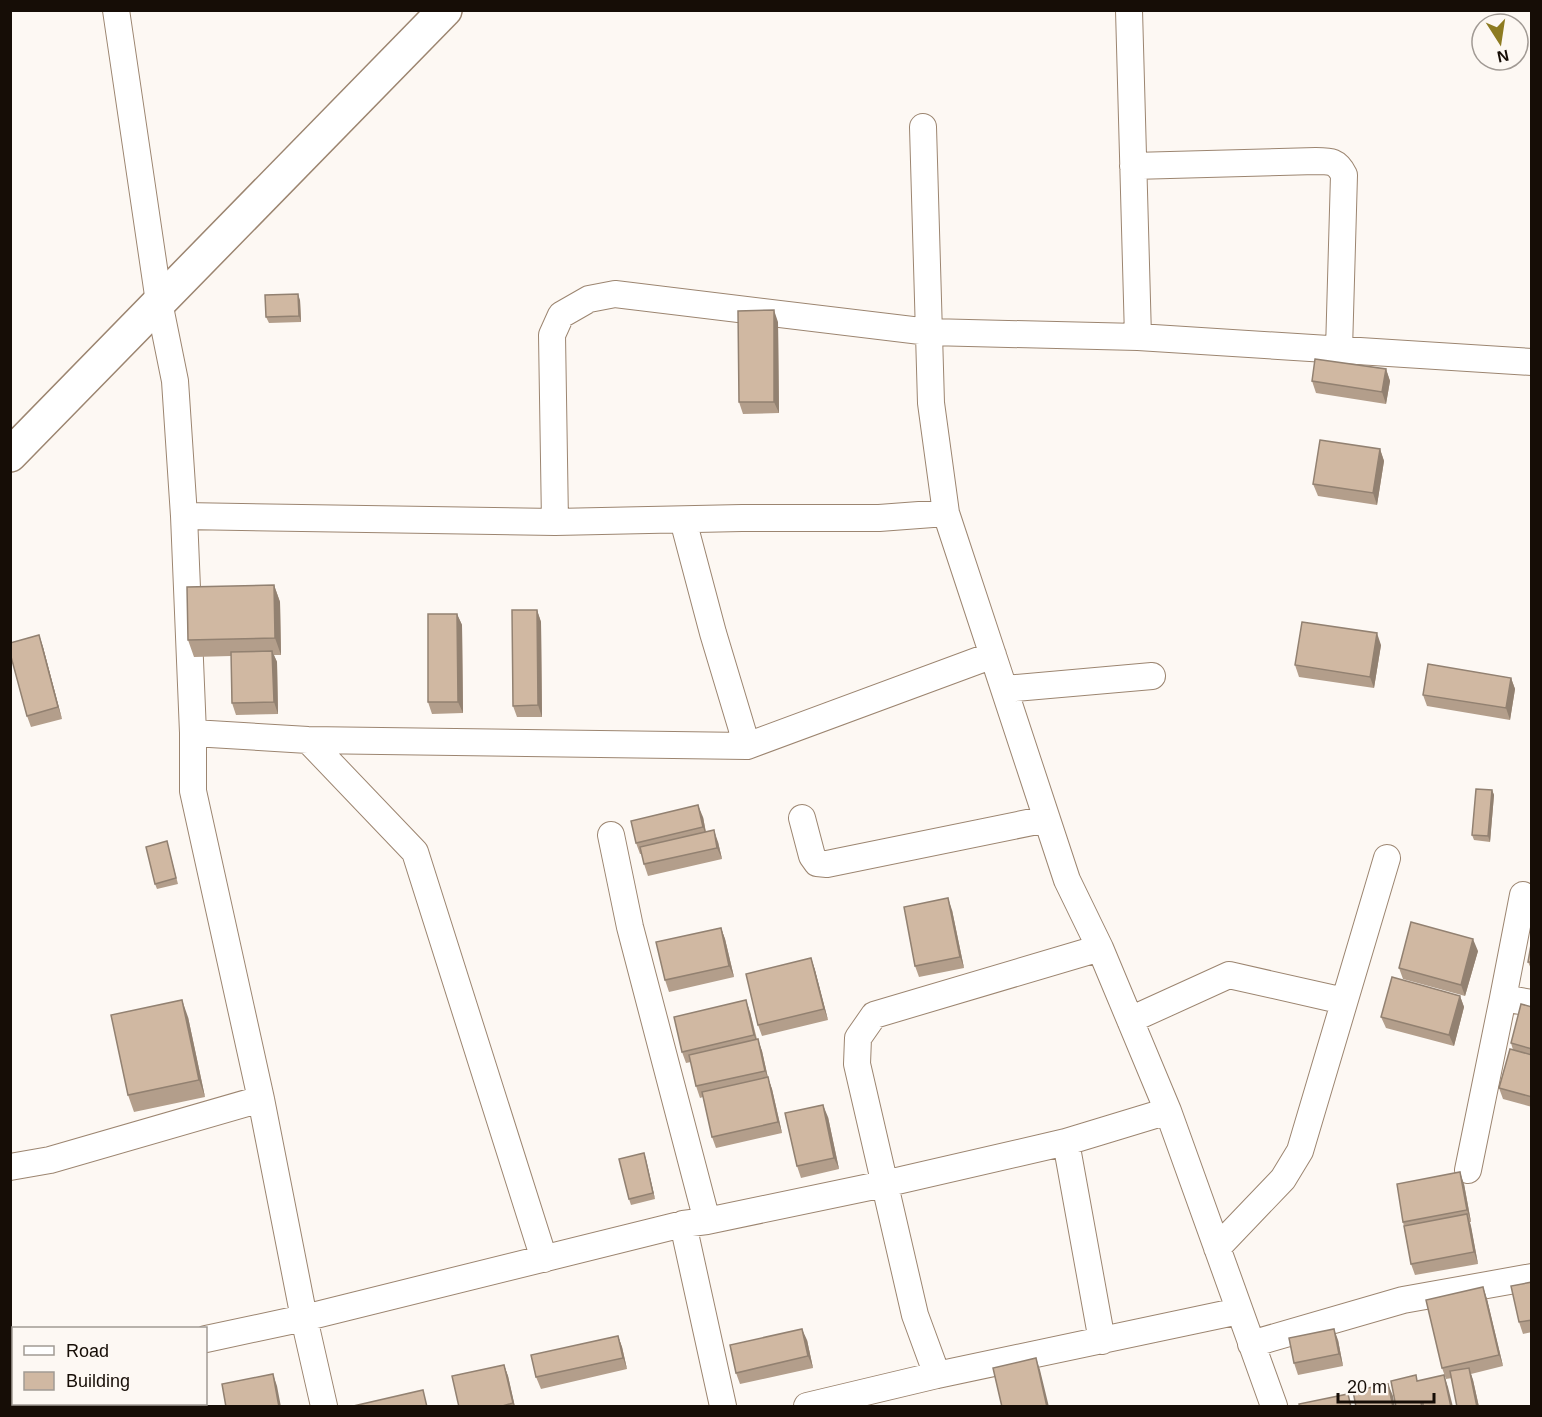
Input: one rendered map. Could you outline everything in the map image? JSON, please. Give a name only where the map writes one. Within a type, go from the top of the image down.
[{"type":"street","points":[[116,10],[159,302],[175,381],[184,516],[193,734],[193,791],[261,1099],[324,1407]]},
{"type":"street","points":[[10,455],[445,10]]},
{"type":"street","points":[[1129,10],[1138,337]]},
{"type":"street","points":[[923,127],[931,403],[946,513],[1067,880],[1100,948],[1168,1111],[1274,1407]]},
{"type":"street","points":[[1133,166],[1322,161],[1340,166],[1344,175],[1339,350]]},
{"type":"street","points":[[555,522],[552,335],[561,315],[590,299],[615,294],[929,332],[1138,337],[1532,362]]},
{"type":"street","points":[[184,516],[555,522],[879,518],[946,513]]},
{"type":"street","points":[[683,520],[713,633],[747,746]]},
{"type":"street","points":[[193,734],[308,740],[747,746],[993,655]]},
{"type":"street","points":[[1005,689],[1152,676]]},
{"type":"street","points":[[308,740],[415,852],[544,1259]]},
{"type":"street","points":[[802,818],[812,856],[817,863],[827,864],[1047,819]]},
{"type":"street","points":[[610,835],[695,1223],[723,1407]]},
{"type":"street","points":[[1217,1248],[1283,1179],[1300,1151],[1387,858]]},
{"type":"street","points":[[1468,1170],[1523,895]]},
{"type":"street","points":[[937,1375],[915,1315],[884,1184],[857,1064],[858,1038],[874,1015],[1100,948]]},
{"type":"street","points":[[1130,1020],[1229,975],[1344,1001]]},
{"type":"street","points":[[1503,998],[1532,1003]]},
{"type":"street","points":[[10,1167],[50,1160],[261,1099]]},
{"type":"street","points":[[207,1339],[304,1318],[695,1223],[884,1184],[1066,1142],[1168,1111]]},
{"type":"street","points":[[1066,1142],[1102,1341]]},
{"type":"street","points":[[1251,1344],[1402,1300],[1532,1277]]},
{"type":"street","points":[[807,1407],[937,1375],[1239,1311]]},
{"type":"building","points":[[298,294],[299,316],[266,317],[265,295]]},
{"type":"building","points":[[774,310],[774,402],[739,402],[738,311]]},
{"type":"building","points":[[1315,359],[1386,369],[1382,392],[1312,381]]},
{"type":"building","points":[[1320,440],[1380,449],[1373,493],[1313,484]]},
{"type":"building","points":[[274,585],[275,638],[188,640],[187,587]]},
{"type":"building","points":[[512,610],[537,610],[538,705],[513,706]]},
{"type":"building","points":[[428,614],[457,614],[458,702],[428,702]]},
{"type":"building","points":[[1302,622],[1377,633],[1370,677],[1295,665]]},
{"type":"building","points":[[39,635],[58,707],[27,716],[10,653],[10,643]]},
{"type":"building","points":[[272,651],[274,702],[232,703],[231,652]]},
{"type":"building","points":[[1428,664],[1511,678],[1506,708],[1423,695]]},
{"type":"building","points":[[1476,789],[1492,790],[1488,836],[1472,835]]},
{"type":"building","points":[[698,805],[703,827],[636,843],[631,821]]},
{"type":"building","points":[[714,830],[717,848],[644,864],[640,847]]},
{"type":"building","points":[[167,841],[176,878],[155,884],[146,847]]},
{"type":"building","points":[[948,898],[960,957],[915,966],[904,907]]},
{"type":"building","points":[[1411,922],[1473,939],[1461,985],[1399,968]]},
{"type":"building","points":[[721,928],[729,966],[665,980],[656,942]]},
{"type":"building","points":[[1532,939],[1532,962],[1528,962]]},
{"type":"building","points":[[811,958],[824,1009],[758,1025],[746,974]]},
{"type":"building","points":[[1392,977],[1460,996],[1449,1035],[1381,1017]]},
{"type":"building","points":[[182,1000],[199,1080],[128,1095],[111,1015]]},
{"type":"building","points":[[746,1000],[754,1035],[682,1052],[674,1017]]},
{"type":"building","points":[[1521,1004],[1532,1007],[1532,1049],[1511,1043]]},
{"type":"building","points":[[758,1039],[765,1071],[696,1086],[689,1055]]},
{"type":"building","points":[[1510,1049],[1532,1055],[1532,1097],[1499,1088]]},
{"type":"building","points":[[768,1077],[778,1122],[712,1137],[702,1092]]},
{"type":"building","points":[[823,1105],[834,1158],[797,1166],[785,1113]]},
{"type":"building","points":[[644,1153],[653,1193],[629,1199],[619,1159]]},
{"type":"building","points":[[1460,1172],[1467,1210],[1403,1222],[1397,1184]]},
{"type":"building","points":[[1467,1214],[1474,1252],[1411,1264],[1404,1226]]},
{"type":"building","points":[[1532,1282],[1532,1320],[1519,1322],[1511,1286]]},
{"type":"building","points":[[1483,1287],[1499,1355],[1442,1368],[1426,1300]]},
{"type":"building","points":[[802,1329],[808,1356],[736,1373],[730,1345]]},
{"type":"building","points":[[1334,1329],[1339,1354],[1294,1363],[1289,1338]]},
{"type":"building","points":[[618,1336],[623,1358],[536,1377],[531,1355]]},
{"type":"building","points":[[1036,1358],[1047,1407],[1002,1407],[993,1368]]},
{"type":"building","points":[[504,1365],[513,1403],[499,1407],[459,1407],[452,1376]]},
{"type":"building","points":[[1469,1368],[1477,1407],[1457,1407],[1450,1371]]},
{"type":"building","points":[[273,1374],[279,1407],[226,1407],[222,1384]]},
{"type":"building","points":[[1416,1375],[1417,1381],[1444,1375],[1451,1407],[1423,1407],[1421,1403],[1422,1407],[1396,1407],[1391,1381]]},
{"type":"building","points":[[1388,1384],[1393,1407],[1356,1407],[1353,1391]]},
{"type":"building","points":[[423,1390],[427,1407],[349,1407]]},
{"type":"building","points":[[1348,1394],[1351,1407],[1300,1407],[1299,1404]]}]
